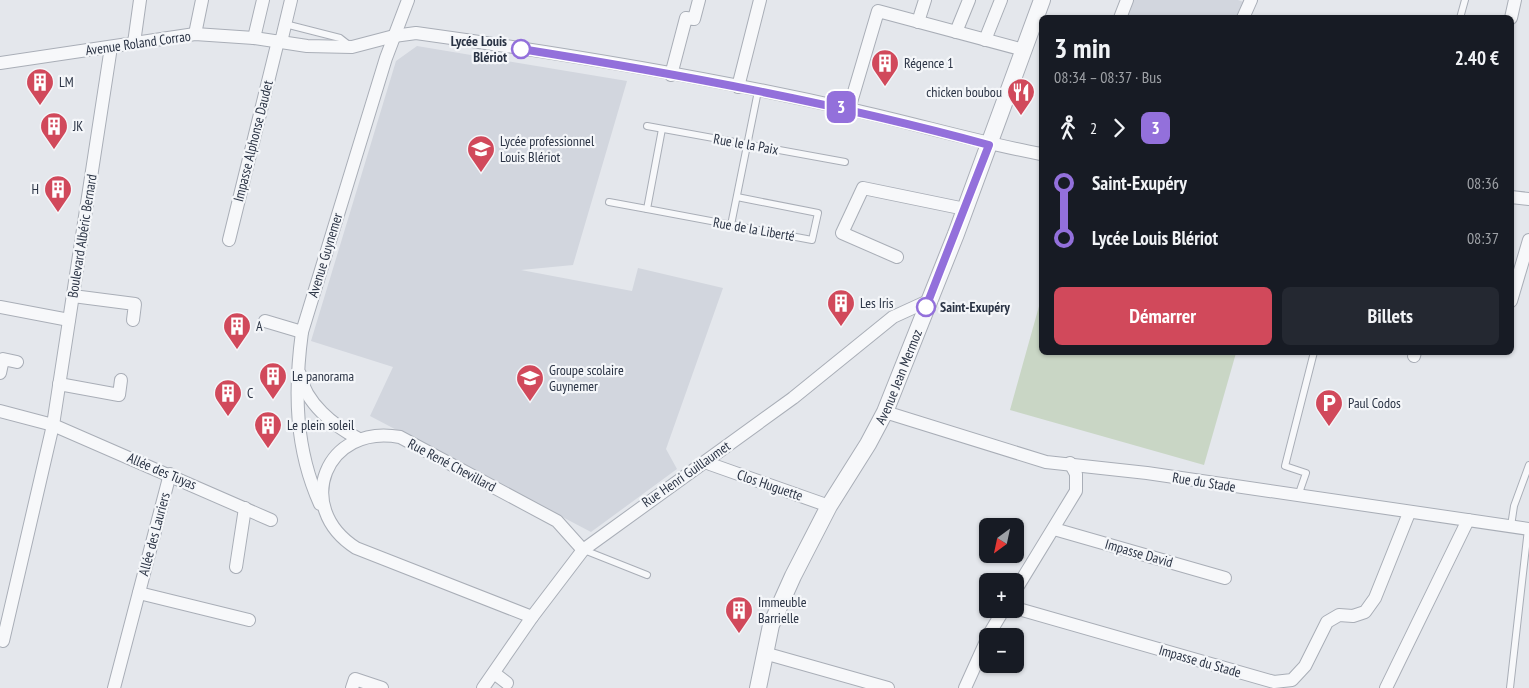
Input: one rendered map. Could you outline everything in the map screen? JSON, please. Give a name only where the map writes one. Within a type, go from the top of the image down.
[{"type":"street","points":[[134,43],[140,0]]},
{"type":"street","points":[[195,34],[202,0]]},
{"type":"street","points":[[254,38],[263,0]]},
{"type":"street","name":"Impasse Alphonse Daudet","points":[[229,240],[291,0]]},
{"type":"street","name":"Avenue Guynemer","points":[[326,516],[310,481],[302,456],[297,418],[298,359],[302,332],[394,36],[408,0]]},
{"type":"street","points":[[671,75],[686,18],[694,19],[699,0]]},
{"type":"street","points":[[738,87],[760,0]]},
{"type":"street","points":[[918,22],[925,0]]},
{"type":"street","points":[[956,32],[969,0]]},
{"type":"street","points":[[985,40],[1001,0]]},
{"type":"street","name":"Avenue Jean Mermoz","points":[[758,688],[771,625],[792,576],[829,506],[868,444],[885,412],[965,209],[1042,0]]},
{"type":"street","points":[[1121,15],[1127,0]]},
{"type":"street","points":[[1244,15],[1251,0]]},
{"type":"street","points":[[1512,15],[1515,0]]},
{"type":"street","points":[[849,109],[878,11],[1024,50]]},
{"type":"street","name":"Avenue Roland Corrao","points":[[0,63],[195,34],[254,38],[307,46],[352,47],[394,36],[416,33],[738,87],[849,109],[989,145],[1039,154]]},
{"type":"street","name":"Boulevard Albéric Bernard","points":[[3,641],[53,425],[111,47]]},
{"type":"street","points":[[898,258],[842,234],[863,188],[965,209]]},
{"type":"street","points":[[1514,196],[1529,199]]},
{"type":"street","points":[[1514,291],[1529,240]]},
{"type":"street","points":[[73,296],[135,304],[133,320]]},
{"type":"street","name":"Rue Henri Guillaumet","points":[[483,688],[532,617],[583,550],[793,398],[893,317],[928,301]]},
{"type":"street","points":[[0,307],[69,320]]},
{"type":"street","points":[[265,321],[302,332]]},
{"type":"street","points":[[0,373],[3,359],[17,362]]},
{"type":"street","points":[[298,359],[302,380],[318,407],[344,431],[359,439]]},
{"type":"street","points":[[59,384],[119,395],[121,380]]},
{"type":"street","points":[[0,411],[53,425]]},
{"type":"street","name":"Rue du Stade","points":[[885,412],[1046,462],[1070,463],[1528,529]]},
{"type":"street","name":"Allée des Tuyas","points":[[53,425],[170,474],[271,520]]},
{"type":"street","name":"Rue René Chevillard","points":[[532,617],[356,548],[343,540],[333,529],[326,516],[322,501],[322,486],[326,471],[333,458],[343,447],[370,435],[385,434],[400,437],[557,521],[583,550]]},
{"type":"street","points":[[1024,577],[1076,491],[1076,474],[1070,463]]},
{"type":"street","name":"Clos Huguette","points":[[710,464],[829,506]]},
{"type":"street","name":"Allée des Lauriers","points":[[114,688],[170,474]]},
{"type":"street","points":[[236,567],[245,508]]},
{"type":"street","name":"Impasse du Stade","points":[[1024,611],[1274,682],[1292,680],[1305,666],[1327,622],[1339,615],[1353,616],[1365,612],[1374,598],[1409,513]]},
{"type":"street","points":[[1386,688],[1468,520]]},
{"type":"street","name":"Impasse David","points":[[1054,529],[1225,578]]},
{"type":"street","name":"Allée des Lauriers","points":[[139,593],[249,620]]},
{"type":"street","points":[[764,653],[888,688]]},
{"type":"street","points":[[965,688],[979,657]]},
{"type":"street","points":[[494,673],[510,686]]},
{"type":"street","points":[[352,688],[355,679],[382,688]]},
{"type":"lane","points":[[1461,15],[1465,0]]},
{"type":"lane","points":[[285,24],[340,38],[352,47]]},
{"type":"lane","points":[[731,225],[758,91]]},
{"type":"lane","name":"Rue le la Paix","points":[[647,126],[845,162]]},
{"type":"lane","points":[[647,209],[662,129]]},
{"type":"lane","name":"Rue de la Liberté","points":[[609,202],[812,240],[818,213],[737,197]]},
{"type":"lane","points":[[1298,497],[1306,473],[1285,466],[1313,355]]},
{"type":"lane","points":[[1511,526],[1514,506],[1529,464]]},
{"type":"lane","points":[[1510,688],[1528,529]]},
{"type":"lane","points":[[583,550],[647,575]]},
{"type":"shaded area","points":[[1127,0],[1238,0],[1246,3],[1242,15],[1121,15]]},
{"type":"shaded area","points":[[417,46],[627,81],[573,265],[521,270],[632,291],[638,268],[723,288],[666,449],[677,469],[591,532],[370,416],[393,367],[311,341],[396,61]]},
{"type":"green space","points":[[1039,306],[1039,355],[1235,355],[1204,465],[1010,410]]},
{"type":"bus line","name":"3","points":[[521,49],[635,68],[849,109],[989,145],[956,234],[926,307]]},
{"type":"place","name":"Lycée Louis Blériot","points":[[521,49]]},
{"type":"place","name":"Régence 1","points":[[885,87]]},
{"type":"place","name":"LM","points":[[40,106]]},
{"type":"place","name":"chicken boubou","points":[[1021,116]]},
{"type":"place","name":"JK","points":[[54,150]]},
{"type":"place","name":"Lycée professionnel Louis Blériot","points":[[481,173]]},
{"type":"place","name":"H","points":[[58,213]]},
{"type":"place","name":"Saint-Exupéry","points":[[926,307]]},
{"type":"place","name":"Les Iris","points":[[841,327]]},
{"type":"place","name":"A","points":[[237,350]]},
{"type":"place","name":"Le panorama","points":[[273,400]]},
{"type":"place","name":"Groupe scolaire Guynemer","points":[[530,402]]},
{"type":"place","name":"C","points":[[228,417]]},
{"type":"place","name":"Paul Codos","points":[[1329,427]]},
{"type":"place","name":"Le plein soleil","points":[[268,449]]},
{"type":"place","name":"Immeuble Barrielle","points":[[739,634]]}]
